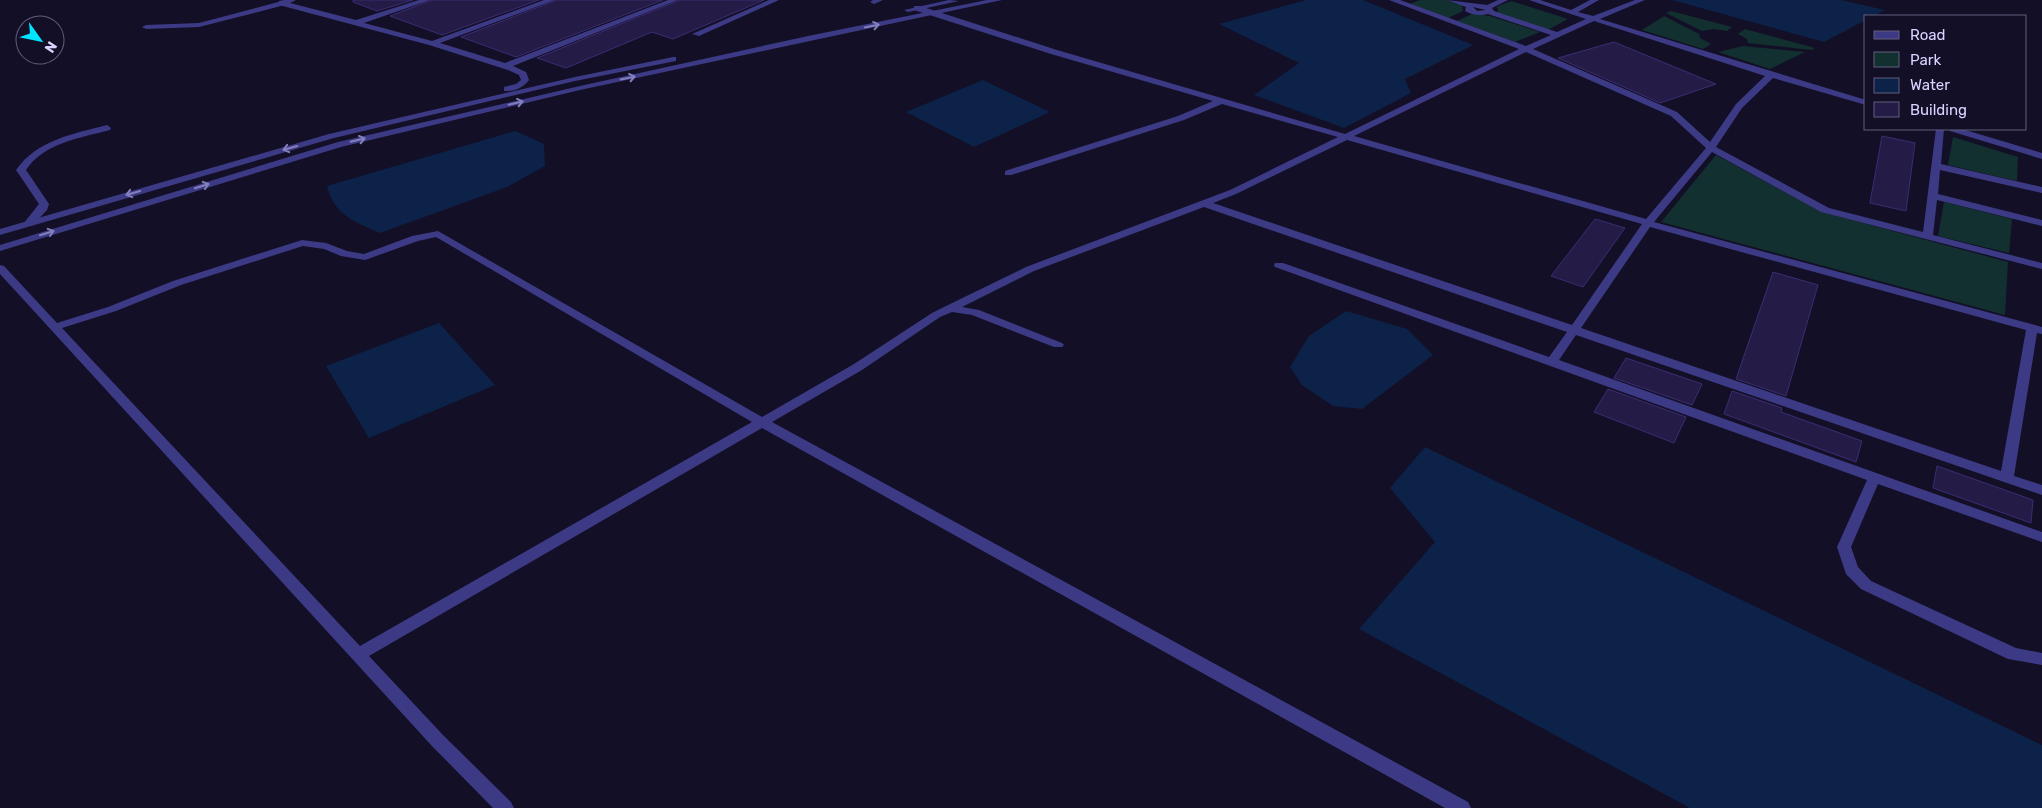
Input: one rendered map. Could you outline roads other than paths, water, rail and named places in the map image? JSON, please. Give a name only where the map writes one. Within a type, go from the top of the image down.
[{"type":"street","points":[[146,27],[200,25],[292,0]]},
{"type":"street","points":[[356,24],[426,0]]},
{"type":"street","points":[[432,43],[552,0]]},
{"type":"street","points":[[505,66],[674,0]]},
{"type":"street","points":[[696,34],[775,0]]},
{"type":"street","points":[[0,248],[338,145],[578,84],[957,0]]},
{"type":"street","points":[[0,232],[332,136],[578,84],[998,0]]},
{"type":"street","points":[[1451,0],[1470,9],[1488,10],[1558,35]]},
{"type":"street","points":[[1488,10],[1504,0]]},
{"type":"street","points":[[1533,0],[1770,75],[1864,102]]},
{"type":"street","points":[[1580,0],[1592,2]]},
{"type":"street","points":[[358,655],[858,367],[950,308],[1030,269],[1233,192],[1526,50],[1592,19],[1641,0]]},
{"type":"street","points":[[1400,1],[1526,50],[1674,114],[1711,148],[1825,210],[2042,266]]},
{"type":"street","points":[[1572,12],[1592,2]]},
{"type":"street","points":[[282,3],[432,43],[505,66],[523,74],[525,80],[519,86],[434,108],[403,120]]},
{"type":"street","points":[[917,8],[1054,52],[1648,224],[2037,330],[2007,478]]},
{"type":"street","points":[[1449,20],[1470,9]]},
{"type":"street","points":[[1551,363],[1648,224],[1711,148],[1739,106],[1770,75]]},
{"type":"street","points":[[1008,174],[1181,118],[1223,100]]},
{"type":"street","points":[[28,224],[43,208],[44,204],[20,170],[26,161],[34,154],[52,146],[107,128]]},
{"type":"street","points":[[1928,236],[1940,130]]},
{"type":"street","points":[[1956,130],[2042,156]]},
{"type":"street","points":[[1936,166],[2042,190]]},
{"type":"street","points":[[1932,196],[2042,223]]},
{"type":"street","points":[[1203,203],[2042,490]]},
{"type":"street","points":[[55,327],[112,309],[177,283],[302,243],[326,246],[346,254],[365,257],[416,238],[438,234],[761,422],[1462,808]]},
{"type":"street","points":[[1279,265],[2042,537]]},
{"type":"street","points":[[0,268],[437,740],[505,808]]},
{"type":"street","points":[[950,308],[974,312],[1058,345]]},
{"type":"street","points":[[1874,478],[1844,547],[1851,570],[1866,585],[2014,654],[2042,659]]},
{"type":"water","points":[[1306,0],[1363,0],[1473,45],[1405,79],[1411,93],[1344,128],[1254,95],[1299,63],[1219,24]]},
{"type":"water","points":[[1672,0],[1841,0],[1885,10],[1876,15],[1864,15],[1864,21],[1824,42]]},
{"type":"water","points":[[983,80],[1050,112],[974,147],[906,112]]},
{"type":"water","points":[[515,131],[544,144],[545,166],[507,187],[380,233],[354,221],[340,211],[330,196],[327,186]]},
{"type":"water","points":[[1346,311],[1407,329],[1433,355],[1362,409],[1333,406],[1302,385],[1290,367],[1309,336]]},
{"type":"water","points":[[439,323],[495,385],[369,438],[326,366]]},
{"type":"water","points":[[1425,447],[2042,745],[2042,808],[1690,808],[1359,629],[1435,542],[1390,488]]}]
